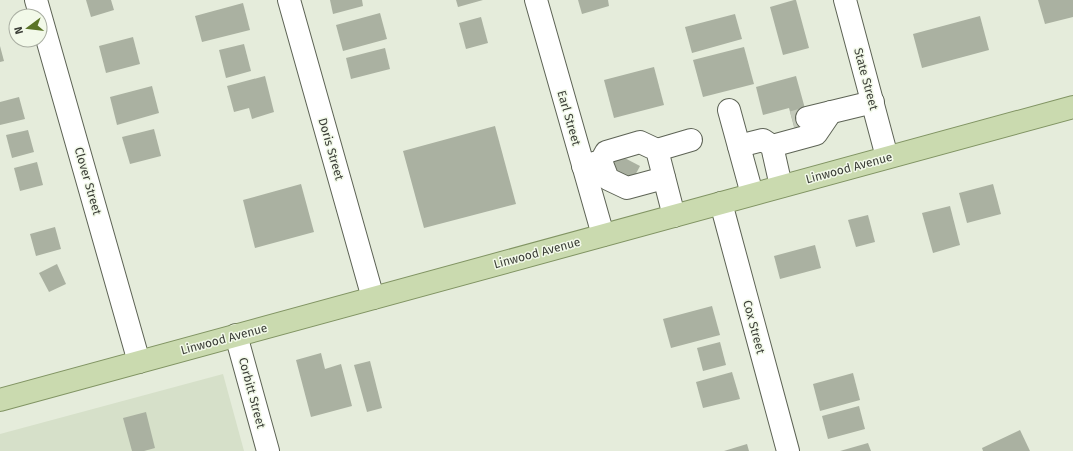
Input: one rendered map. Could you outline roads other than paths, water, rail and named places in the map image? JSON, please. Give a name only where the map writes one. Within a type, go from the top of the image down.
[{"type":"main road","name":"Linwood Avenue","points":[[0,400],[1073,107]]},
{"type":"street","name":"Clover Street","points":[[36,0],[139,362]]},
{"type":"street","name":"Doris Street","points":[[289,0],[373,298]]},
{"type":"street","name":"Earl Street","points":[[536,0],[592,163],[603,235]]},
{"type":"street","name":"State Street","points":[[845,0],[887,158]]},
{"type":"street","points":[[777,144],[800,120],[873,102]]},
{"type":"street","points":[[729,110],[752,194]]},
{"type":"street","points":[[738,146],[764,140],[777,144],[816,134],[831,112]]},
{"type":"street","points":[[664,178],[627,188],[608,179],[592,163],[606,152],[640,142],[657,150],[691,140]]},
{"type":"street","points":[[777,144],[782,186]]},
{"type":"street","points":[[657,150],[674,216]]},
{"type":"street","name":"Cox Street","points":[[721,203],[788,451]]},
{"type":"street","name":"Corbitt Street","points":[[236,335],[268,451]]},
{"type":"tunnel","points":[[793,122],[807,118]]}]
